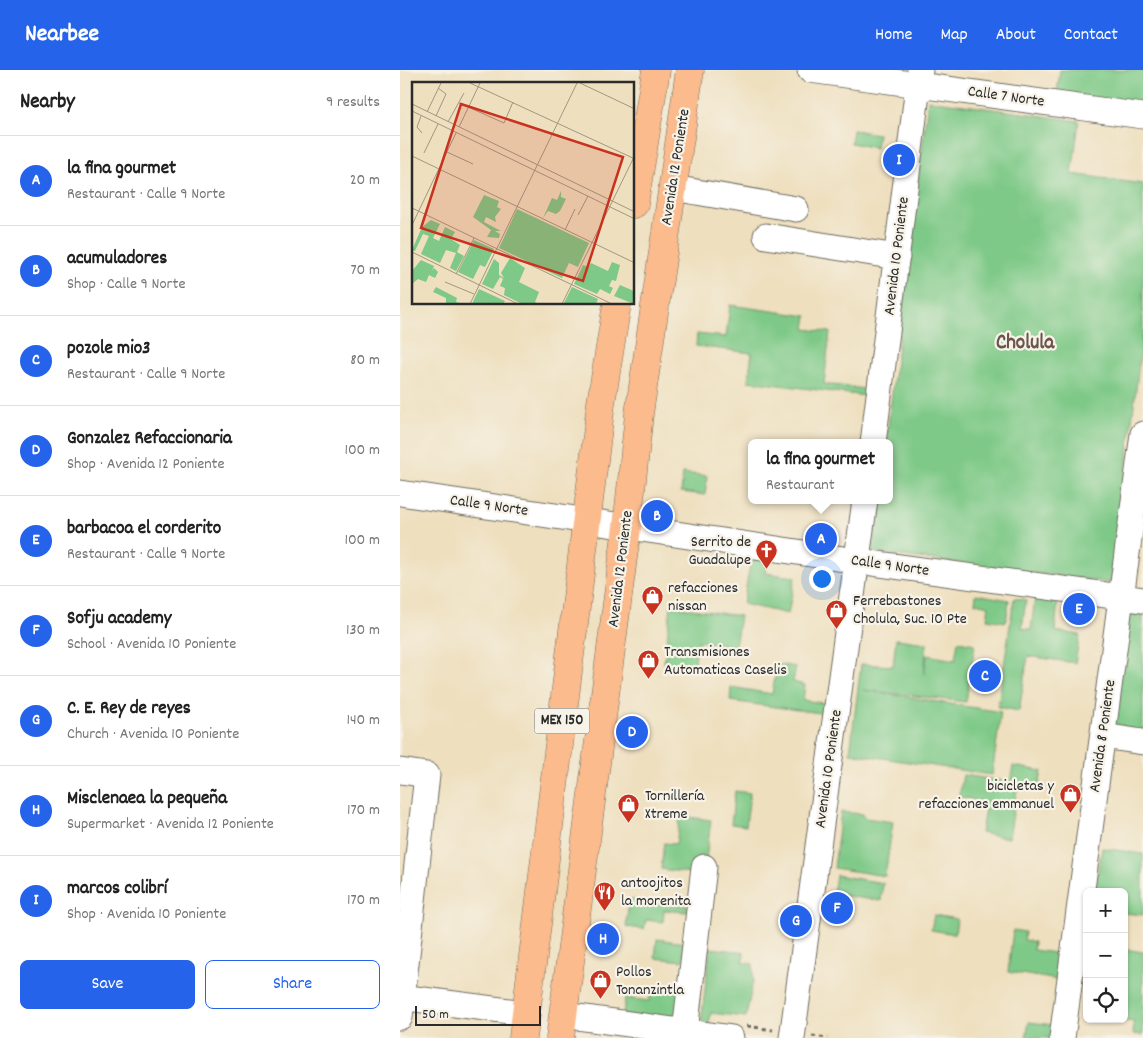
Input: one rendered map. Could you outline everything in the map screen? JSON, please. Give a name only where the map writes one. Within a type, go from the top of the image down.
[{"type":"main road","points":[[635,198],[656,70]]},
{"type":"main road","name":"Avenida 12 Poniente","points":[[562,1027],[627,527],[639,414],[690,70]]},
{"type":"main road","name":"MEX 150","points":[[524,1026],[601,403],[617,305]]},
{"type":"main road","points":[[611,338],[616,354],[626,360],[638,358],[644,354],[649,343]]},
{"type":"main road","points":[[601,403],[609,394],[622,391],[633,397],[639,414]]},
{"type":"street","name":"Calle 7 Norte","points":[[810,70],[919,78],[1143,116]]},
{"type":"street","name":"Avenida 10 Poniente","points":[[874,439],[919,78]]},
{"type":"street","points":[[673,188],[796,209]]},
{"type":"street","points":[[766,236],[897,257]]},
{"type":"street","name":"Avenida 8 Poniente","points":[[1062,1038],[1103,736],[1132,598],[1143,434]]},
{"type":"street","name":"Calle 9 Norte","points":[[400,493],[858,562],[1132,598]]},
{"type":"street","name":"Avenida 10 Poniente","points":[[793,1036],[865,504]]},
{"type":"street","points":[[1103,736],[1143,742]]},
{"type":"street","points":[[400,772],[426,775],[401,1003],[524,1026]]},
{"type":"street","points":[[685,1032],[704,867]]},
{"type":"street","points":[[562,1027],[685,1032],[738,1032]]},
{"type":"path","points":[[738,1032],[828,1038]]},
{"type":"green space","points":[[1060,70],[1143,70],[1143,105],[1057,94]]},
{"type":"green space","points":[[928,100],[1079,121],[1072,174],[1143,184],[1143,332],[1112,583],[872,552],[878,504],[893,504],[893,439],[886,439]]},
{"type":"green space","points":[[853,130],[878,134],[876,148],[851,143]]},
{"type":"green space","points":[[730,305],[807,316],[805,329],[830,332],[824,384],[874,390],[873,397],[748,381],[752,353],[696,346],[697,334],[726,337]]},
{"type":"green space","points":[[683,473],[707,476],[705,495],[681,492]]},
{"type":"green space","points":[[751,559],[767,562],[765,573],[795,577],[788,614],[743,604]]},
{"type":"green space","points":[[976,594],[1009,600],[1006,622],[987,619],[989,606],[975,603]]},
{"type":"green space","points":[[1035,597],[1058,600],[1055,631],[1080,635],[1075,663],[1028,656],[1019,711],[998,707],[1014,598],[1026,600],[1022,628],[1031,630]]},
{"type":"green space","points":[[671,606],[740,616],[735,646],[698,641],[694,667],[664,663]]},
{"type":"green space","points":[[1129,608],[1143,610],[1143,737],[1112,733]]},
{"type":"green space","points":[[896,639],[927,643],[924,674],[927,655],[955,660],[958,641],[975,644],[966,702],[863,690],[1001,712],[992,775],[850,753],[861,664],[893,666]]},
{"type":"green space","points":[[777,664],[796,667],[793,682],[805,685],[803,700],[829,704],[828,714],[730,701],[731,687],[772,694]]},
{"type":"green space","points":[[1013,766],[1042,771],[1039,787],[1018,783],[1009,838],[981,833],[986,802],[959,797],[963,775],[1010,782]]},
{"type":"green space","points":[[735,791],[750,793],[746,826],[731,824]]},
{"type":"green space","points":[[841,812],[863,814],[865,818],[893,822],[885,876],[834,868]]},
{"type":"green space","points":[[680,816],[711,820],[704,875],[661,869],[664,843],[676,844]]},
{"type":"green space","points":[[1102,848],[1143,854],[1143,915],[1128,913],[1128,888],[1095,888]]},
{"type":"green space","points":[[836,875],[883,883],[881,901],[833,894]]},
{"type":"green space","points":[[629,899],[688,906],[687,912],[664,910],[663,922],[646,920],[644,929],[626,927]]},
{"type":"green space","points":[[934,915],[957,919],[955,934],[931,930]]},
{"type":"green space","points":[[1013,930],[1025,932],[1024,940],[1034,942],[1033,950],[1062,954],[1059,980],[1008,972]]},
{"type":"green space","points":[[657,939],[685,943],[683,961],[655,958]]},
{"type":"green space","points":[[710,948],[744,952],[743,962],[753,964],[753,981],[746,1017],[711,1013],[709,1024],[701,1023]]},
{"type":"green space","points":[[1128,950],[1143,952],[1143,1035],[1133,1034],[1134,1022],[1128,1021]]},
{"type":"green space","points":[[651,988],[681,990],[677,1022],[623,1015],[625,998],[649,1001]]},
{"type":"green space","points":[[1029,1022],[1053,1025],[1051,1038],[1026,1038]]},
{"type":"place","name":"marcos colibrí","points":[[899,160]]},
{"type":"place","name":"acumuladores","points":[[657,516]]},
{"type":"place","name":"la fina gourmet","points":[[821,539]]},
{"type":"place","name":"Serrito de Guadalupe","points":[[767,570]]},
{"type":"place","name":"barbacoa el corderito","points":[[1079,609]]},
{"type":"place","name":"refacciones nissan","points":[[652,616]]},
{"type":"place","name":"Ferrebastones Cholula, Suc. 10 Pte","points":[[837,629]]},
{"type":"place","name":"pozole mio3","points":[[985,676]]},
{"type":"place","name":"Transmisiones Automaticas Caselis","points":[[648,680]]},
{"type":"place","name":"Gonzalez Refaccionaria","points":[[632,732]]},
{"type":"place","name":"bicicletas y refacciones emmanuel","points":[[1070,814]]},
{"type":"place","name":"Tornillería Xtreme","points":[[629,824]]},
{"type":"place","name":"Sofju academy","points":[[837,908]]},
{"type":"place","name":"antoojitos la morenita","points":[[605,911]]},
{"type":"place","name":"C. E. Rey de reyes","points":[[796,921]]},
{"type":"place","name":"Misclenaea la pequeña","points":[[603,939]]},
{"type":"place","name":"Pollos Tonanzintla","points":[[600,1000]]},
{"type":"district","name":"Cholula","points":[[1025,344]]}]
